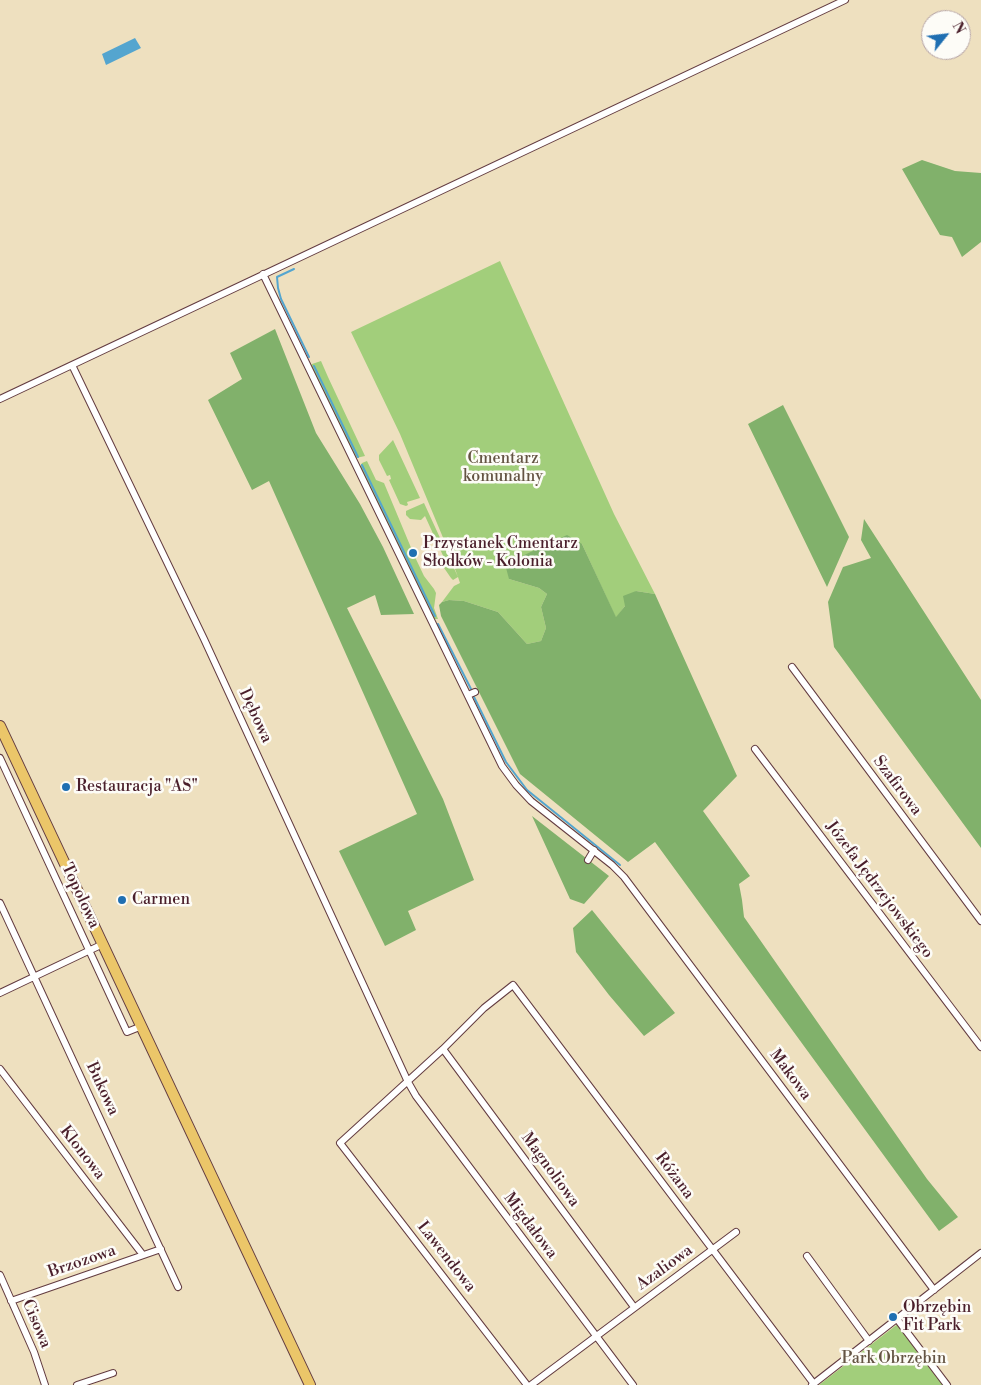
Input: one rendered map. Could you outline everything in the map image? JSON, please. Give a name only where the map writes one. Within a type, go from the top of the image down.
[{"type":"main road","points":[[0,726],[310,1385]]},
{"type":"street","points":[[0,399],[845,0]]},
{"type":"street","name":"Makowa","points":[[263,274],[502,766],[531,801],[624,876],[934,1290]]},
{"type":"street","name":"Dębowa","points":[[72,365],[208,648],[408,1082]]},
{"type":"street","name":"Szafirowa","points":[[792,668],[981,921]]},
{"type":"street","points":[[468,695],[475,692]]},
{"type":"street","name":"Józefa Jędrzejowskiego","points":[[755,749],[981,1047]]},
{"type":"street","name":"Topolowa","points":[[0,758],[128,1032],[142,1026]]},
{"type":"street","points":[[588,860],[594,850]]},
{"type":"street","name":"Bukowa","points":[[0,902],[178,1287]]},
{"type":"street","points":[[0,993],[103,944]]},
{"type":"street","name":"Różana","points":[[443,1049],[488,1004],[513,985],[813,1384]]},
{"type":"street","points":[[408,1082],[443,1049]]},
{"type":"street","name":"Magnoliowa","points":[[443,1049],[634,1307]]},
{"type":"street","name":"Klonowa","points":[[0,1069],[143,1255]]},
{"type":"street","name":"Lawendowa","points":[[408,1082],[340,1143],[342,1146],[529,1385],[596,1337]]},
{"type":"street","name":"Migdałowa","points":[[408,1082],[416,1096],[633,1385]]},
{"type":"street","name":"Azaliowa","points":[[596,1337],[736,1232]]},
{"type":"street","name":"Brzozowa","points":[[11,1301],[161,1249]]},
{"type":"street","points":[[813,1384],[981,1253]]},
{"type":"street","points":[[807,1256],[869,1341]]},
{"type":"street","name":"Cisowa","points":[[0,1275],[34,1352],[45,1385]]},
{"type":"street","points":[[897,1319],[947,1385]]},
{"type":"street","points":[[77,1385],[113,1373]]},
{"type":"green space","points":[[922,160],[955,171],[981,173],[981,242],[962,257],[952,237],[940,235],[902,169]]},
{"type":"green space","name":"Cmentarz komunalny","points":[[500,261],[614,514],[655,594],[636,591],[616,618],[582,544],[509,579],[539,588],[547,594],[541,607],[546,628],[541,641],[527,644],[498,612],[464,601],[449,600],[442,602],[454,586],[460,583],[400,434],[351,332]]},
{"type":"green space","points":[[275,329],[316,433],[360,504],[383,547],[414,614],[381,615],[375,595],[347,608],[443,799],[474,880],[408,911],[416,930],[385,946],[339,851],[417,814],[269,481],[252,490],[208,400],[242,379],[230,353]]},
{"type":"green space","points":[[321,361],[365,456],[356,458],[311,366]]},
{"type":"green space","points":[[783,405],[849,537],[827,587],[748,424]]},
{"type":"green space","points":[[393,440],[420,498],[407,502],[408,505],[406,506],[400,504],[389,480],[391,479],[390,475],[387,476],[379,460],[379,455]]},
{"type":"green space","points":[[367,461],[376,480],[384,483],[412,550],[410,551],[412,557],[415,557],[424,576],[436,593],[434,608],[438,619],[434,619],[360,467],[362,463]]},
{"type":"green space","points":[[424,503],[458,577],[453,580],[442,565],[445,560],[425,516],[421,520],[410,519],[406,515],[406,511]]},
{"type":"green space","points":[[864,519],[981,700],[981,848],[834,647],[828,602],[843,567],[871,558],[861,540]]},
{"type":"green space","points":[[567,535],[582,544],[616,617],[625,606],[623,596],[636,591],[655,594],[737,776],[703,811],[750,876],[739,884],[744,917],[927,1179],[958,1217],[939,1231],[655,842],[628,862],[520,774],[441,616],[439,605],[449,600],[464,601],[498,612],[527,644],[541,641],[546,628],[541,607],[547,594],[539,588],[509,579],[505,564]]},
{"type":"green space","points":[[532,816],[609,876],[584,904],[570,899]]},
{"type":"green space","points":[[592,910],[675,1013],[644,1036],[576,952],[573,928]]},
{"type":"green space","name":"Park Obrzębin","points":[[899,1323],[947,1385],[819,1385]]},
{"type":"water","points":[[135,38],[141,48],[106,65],[102,54]]},
{"type":"waterway","points":[[294,269],[277,277],[278,288],[281,299],[309,357]]},
{"type":"waterway","points":[[314,366],[358,457]]},
{"type":"waterway","points":[[362,465],[435,616]]},
{"type":"waterway","points":[[438,624],[471,689]]},
{"type":"waterway","points":[[474,697],[506,762],[527,790],[620,865]]},
{"type":"place","name":"Przystanek Cmentarz Słodków - Kolonia","points":[[413,553]]},
{"type":"place","name":"Restauracja \"AS\"","points":[[66,787]]},
{"type":"place","name":"Carmen","points":[[122,900]]},
{"type":"place","name":"Obrzębin Fit Park","points":[[893,1317]]}]
